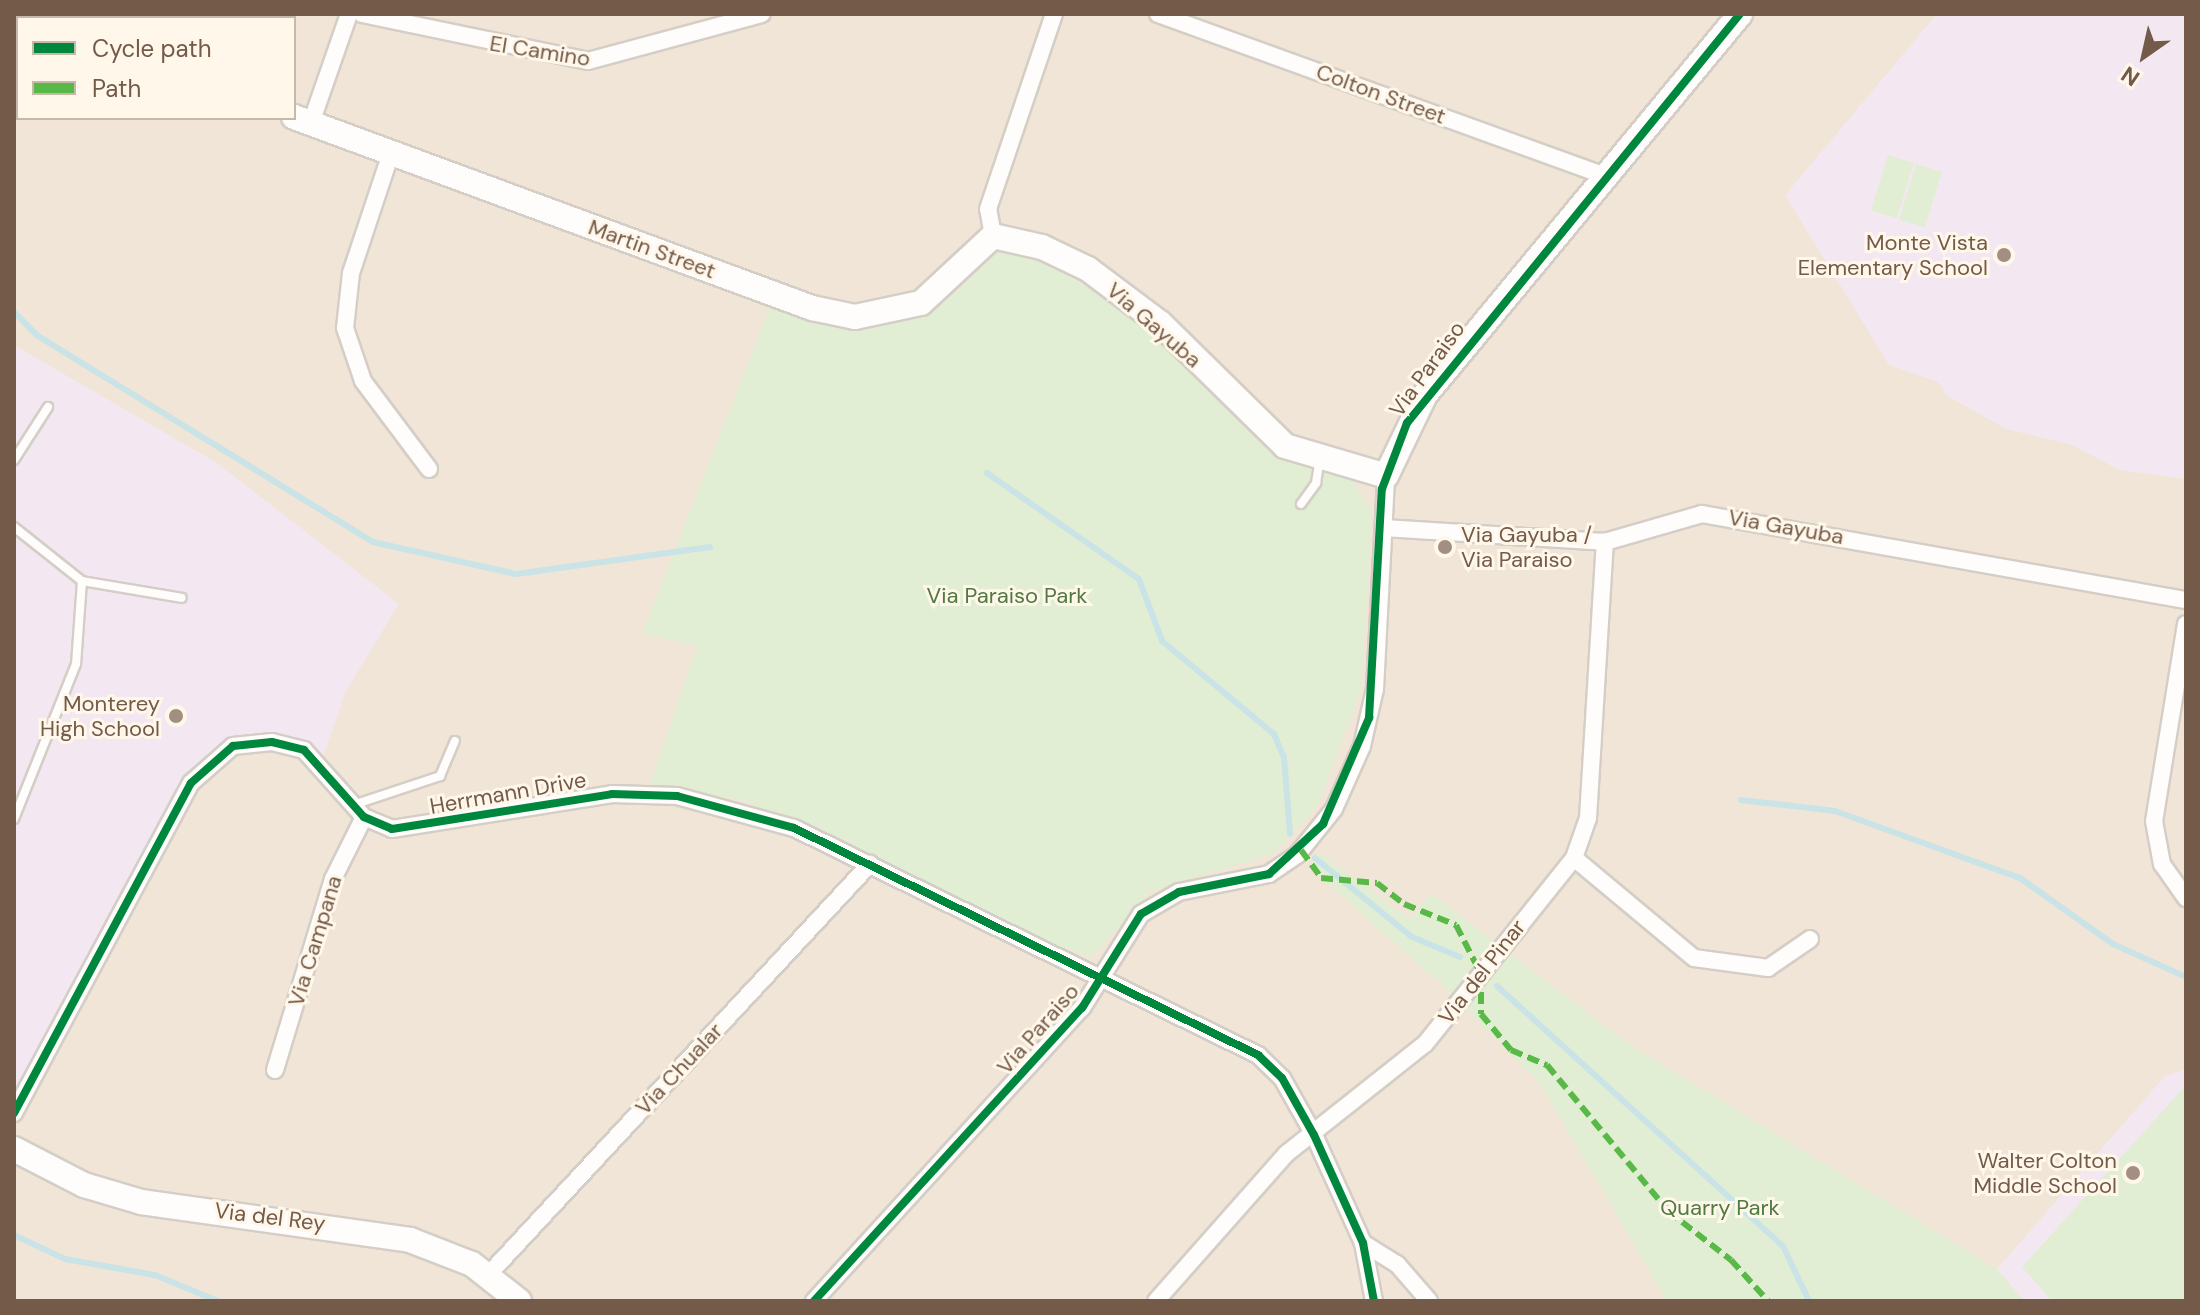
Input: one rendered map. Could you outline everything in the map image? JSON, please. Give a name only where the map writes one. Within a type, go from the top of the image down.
[{"type":"street","points":[[302,120],[349,14]]},
{"type":"street","name":"El Camino","points":[[362,14],[588,61],[762,14]]},
{"type":"street","points":[[993,236],[988,209],[1054,14]]},
{"type":"street","name":"Colton Street","points":[[1158,14],[1603,175]]},
{"type":"street","name":"Via Paraiso","points":[[814,1301],[1105,978],[1147,908],[1179,892],[1269,874],[1301,850],[1334,809],[1362,746],[1375,689],[1386,476],[1425,395],[1603,175],[1740,14]]},
{"type":"street","name":"Martin Street","points":[[302,120],[812,308],[855,317],[921,303],[993,236]]},
{"type":"street","points":[[391,153],[351,273],[345,328],[363,381],[429,469]]},
{"type":"street","name":"Via Gayuba","points":[[993,236],[1042,247],[1088,269],[1160,323],[1262,429],[1320,458],[1386,476]]},
{"type":"street","name":"Via Gayuba","points":[[1384,528],[1605,542],[1679,517],[1720,515],[2186,600]]},
{"type":"street","name":"Via del Pinar","points":[[1156,1301],[1286,1154],[1314,1135],[1425,1044],[1574,858],[1588,818],[1605,542]]},
{"type":"street","points":[[2186,624],[2154,821],[2162,864],[2186,898]]},
{"type":"street","points":[[14,1113],[191,783],[212,759],[249,742],[297,747],[358,811]]},
{"type":"street","name":"Herrmann Drive","points":[[358,811],[407,828],[576,798],[677,796],[794,828],[870,864],[1258,1055],[1282,1078],[1314,1135],[1363,1243],[1374,1301]]},
{"type":"street","name":"Via Campana","points":[[275,1070],[333,879],[358,811]]},
{"type":"street","points":[[1574,858],[1694,958],[1768,968],[1810,939]]},
{"type":"street","name":"Via Chualar","points":[[489,1274],[870,864]]},
{"type":"street","name":"Via del Rey","points":[[14,1149],[113,1195],[384,1235],[435,1248],[489,1274],[518,1301]]},
{"type":"street","points":[[1363,1243],[1397,1264],[1429,1301]]},
{"type":"lane","points":[[14,460],[48,407]]},
{"type":"lane","points":[[1301,504],[1316,483],[1320,458]]},
{"type":"lane","points":[[14,527],[82,581],[182,598]]},
{"type":"lane","points":[[14,819],[76,664],[82,581]]},
{"type":"lane","points":[[358,811],[440,776],[455,741]]},
{"type":"shaded area","points":[[14,14],[2186,14],[2186,1301],[14,1301]]},
{"type":"shaded area","name":"Monte Vista Elementary School","points":[[1937,14],[2186,14],[2186,479],[2119,470],[2072,445],[2006,429],[1946,395],[1938,382],[1889,365],[1785,195]]},
{"type":"shaded area","name":"Monterey High School","points":[[14,345],[217,463],[399,604],[346,691],[321,763],[272,742],[212,759],[14,1113]]},
{"type":"shaded area","name":"Walter Colton Middle School","points":[[2186,1069],[2186,1301],[2024,1301],[1997,1269],[2165,1076]]},
{"type":"green space","points":[[1888,155],[1914,163],[1897,218],[1871,210]]},
{"type":"green space","points":[[1916,164],[1942,172],[1925,227],[1899,219]]},
{"type":"green space","name":"Via Paraiso Park","points":[[999,250],[1026,252],[1092,282],[1195,367],[1272,450],[1351,477],[1372,512],[1361,690],[1317,806],[1273,854],[1150,891],[1092,957],[1054,946],[796,821],[740,800],[650,785],[697,646],[642,634],[772,302],[840,322],[903,321],[956,292]]},
{"type":"green space","name":"Quarry Park","points":[[1319,853],[1410,919],[1431,893],[1630,1045],[1997,1269],[2024,1301],[1667,1301],[1541,1085],[1449,991],[1309,867]]},
{"type":"green space","name":"Walter Colton Middle School","points":[[2186,1085],[2186,1301],[2052,1301],[2022,1267]]},
{"type":"waterway","points":[[14,312],[38,336],[373,542],[516,574],[710,547]]},
{"type":"waterway","points":[[987,473],[1139,579],[1162,641],[1274,734],[1284,757],[1290,834]]},
{"type":"waterway","points":[[1741,800],[1835,811],[2020,878],[2113,944],[2186,977]]},
{"type":"waterway","points":[[1315,858],[1412,937],[1460,957]]},
{"type":"waterway","points":[[1497,986],[1783,1246],[1809,1301]]},
{"type":"waterway","points":[[14,1235],[65,1259],[155,1275],[218,1301]]},
{"type":"marked path","points":[[1301,850],[1321,878],[1377,883],[1404,904],[1456,925],[1481,974],[1481,1014],[1511,1050],[1547,1065],[1668,1211],[1731,1260],[1768,1301]]},
{"type":"cycle path","points":[[814,1301],[1082,1008],[1141,914],[1179,892],[1269,874],[1323,824],[1369,718],[1382,489],[1407,423],[1740,14]]},
{"type":"cycle path","points":[[14,1113],[191,783],[233,746],[272,742],[304,750],[364,817],[392,829],[612,794],[677,796],[794,828],[1258,1055],[1282,1078],[1314,1135],[1363,1243],[1374,1301]]},
{"type":"place","name":"Monte Vista Elementary School","points":[[2004,255]]},
{"type":"place","name":"Via Gayuba / Via Paraiso","points":[[1445,547]]},
{"type":"place","name":"Monterey High School","points":[[176,716]]},
{"type":"place","name":"Walter Colton Middle School","points":[[2133,1173]]}]
